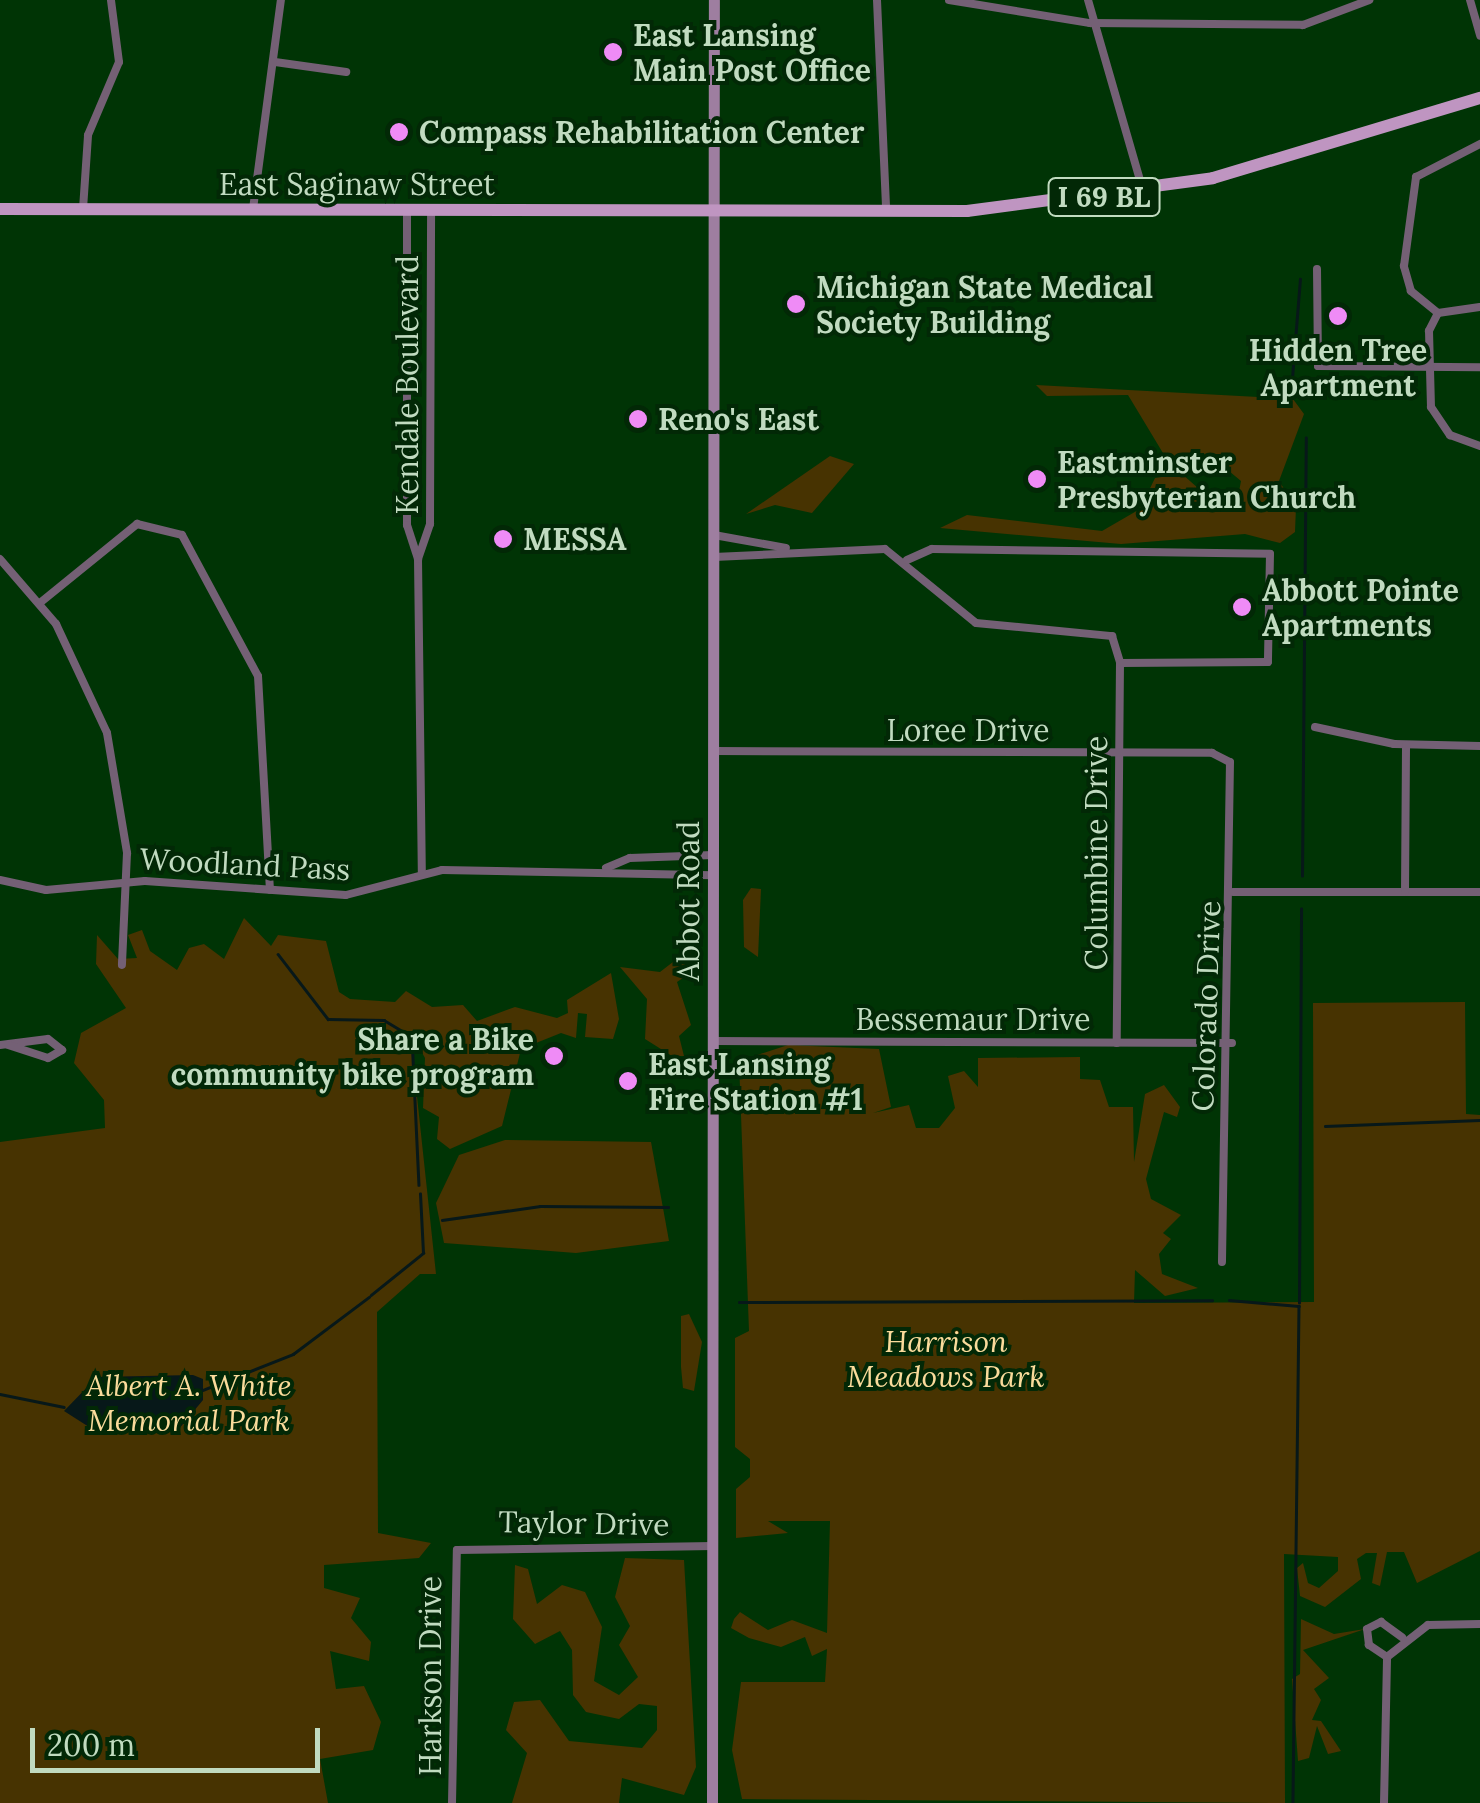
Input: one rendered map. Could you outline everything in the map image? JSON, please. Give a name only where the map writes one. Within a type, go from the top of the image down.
[{"type":"main road","name":"Abbot Road","points":[[712,1803],[714,0]]},
{"type":"main road","name":"I 69 BL","points":[[715,208],[886,212],[1143,191],[1320,152],[1480,98]]},
{"type":"main road","name":"East Saginaw Street","points":[[0,209],[715,208]]},
{"type":"street","points":[[83,209],[88,135],[118,62],[111,0]]},
{"type":"street","points":[[253,209],[281,0]]},
{"type":"street","points":[[877,0],[886,212]]},
{"type":"street","points":[[948,0],[1090,24],[1303,25],[1369,0]]},
{"type":"street","points":[[1088,0],[1090,24],[1123,98],[1143,191]]},
{"type":"street","points":[[1470,0],[1480,36]]},
{"type":"street","points":[[275,62],[346,72]]},
{"type":"street","points":[[1480,144],[1416,177],[1404,266],[1411,291],[1438,313],[1480,307]]},
{"type":"street","name":"Kendale Boulevard","points":[[407,210],[407,524],[418,559],[422,874]]},
{"type":"street","name":"Kendale Boulevard","points":[[418,559],[430,524],[431,210]]},
{"type":"street","points":[[1316,270],[1318,366],[1480,367]]},
{"type":"street","points":[[1438,313],[1429,366],[1439,423],[1480,446]]},
{"type":"street","points":[[41,602],[137,524],[182,535],[258,676],[270,890]]},
{"type":"street","points":[[714,535],[786,548]]},
{"type":"street","points":[[714,557],[786,548],[885,549],[907,560],[976,623],[1106,630],[1120,662],[1268,662],[1270,554],[932,549],[907,560]]},
{"type":"street","points":[[0,559],[41,602],[106,733],[124,880],[122,965]]},
{"type":"street","name":"Columbine Drive","points":[[1118,1043],[1120,662]]},
{"type":"street","points":[[1315,727],[1406,746],[1480,746]]},
{"type":"street","points":[[1405,892],[1406,746]]},
{"type":"street","name":"Loree Drive","points":[[714,750],[1222,755]]},
{"type":"street","name":"Colorado Drive","points":[[1222,755],[1232,768],[1233,892],[1232,1043],[1222,1262]]},
{"type":"street","name":"Woodland Pass","points":[[0,880],[59,890],[124,880],[346,895],[422,874],[606,868],[630,858],[714,855]]},
{"type":"street","name":"Woodland Pass","points":[[606,868],[634,878],[714,876]]},
{"type":"street","points":[[1233,892],[1480,892]]},
{"type":"street","points":[[54,1039],[62,1050],[48,1058],[4,1045],[54,1039]]},
{"type":"street","name":"Bessemaur Drive","points":[[713,1041],[1232,1043]]},
{"type":"street","name":"Taylor Drive","points":[[456,1550],[713,1546]]},
{"type":"street","name":"Harkson Drive","points":[[452,1803],[456,1550]]},
{"type":"street","points":[[1387,1656],[1369,1645],[1367,1629],[1382,1622],[1398,1641]]},
{"type":"street","points":[[1384,1803],[1387,1656],[1398,1641],[1428,1625],[1480,1624]]},
{"type":"green space","points":[[1036,385],[1293,399],[1304,414],[1279,481],[1296,507],[1295,532],[1280,543],[1245,534],[1121,544],[940,528],[967,515],[1102,531],[1140,509],[1155,478],[1182,474],[1223,510],[1237,502],[1241,481],[1229,471],[1172,468],[1128,395],[1047,396]]},
{"type":"green space","points":[[830,456],[854,464],[812,513],[775,505],[746,514]]},
{"type":"green space","points":[[751,888],[761,889],[758,957],[744,947],[743,900]]},
{"type":"green space","name":"Albert A. White Memorial Park","points":[[244,918],[271,946],[278,935],[326,941],[339,992],[350,999],[395,1002],[406,991],[432,1007],[463,1005],[477,1021],[515,1007],[557,1018],[568,1013],[567,1000],[611,973],[619,1019],[613,1039],[585,1037],[587,1014],[578,1013],[576,1038],[561,1033],[521,1049],[502,1126],[450,1149],[437,1139],[439,1117],[423,1108],[425,1058],[410,1031],[436,1274],[420,1274],[377,1312],[378,1533],[431,1543],[419,1558],[324,1565],[324,1588],[360,1598],[351,1618],[371,1642],[369,1661],[330,1651],[336,1689],[364,1686],[381,1722],[373,1750],[320,1759],[328,1803],[0,1803],[0,1142],[105,1128],[104,1100],[74,1063],[81,1033],[126,1008],[96,964],[97,935],[118,959],[137,958],[128,935],[142,930],[150,951],[177,970],[189,948],[204,944],[224,959]]},
{"type":"green space","points":[[691,948],[689,974],[677,982],[691,1025],[679,1036],[684,1056],[672,1056],[645,1039],[647,999],[620,967],[660,972]]},
{"type":"green space","name":"Harrison Meadows Park","points":[[1465,1002],[1466,1114],[1480,1115],[1480,1551],[1417,1583],[1404,1552],[1387,1552],[1380,1586],[1372,1583],[1377,1553],[1366,1553],[1357,1559],[1361,1579],[1325,1607],[1300,1596],[1297,1568],[1303,1563],[1308,1583],[1319,1588],[1338,1571],[1338,1557],[1284,1554],[1285,1803],[742,1799],[732,1750],[741,1682],[825,1682],[827,1649],[812,1656],[805,1637],[781,1647],[731,1628],[740,1612],[768,1630],[792,1620],[827,1633],[830,1521],[768,1521],[788,1533],[736,1538],[736,1489],[750,1477],[750,1459],[735,1447],[735,1338],[749,1331],[739,1061],[788,1045],[879,1049],[891,1107],[873,1113],[909,1105],[916,1128],[939,1128],[955,1108],[948,1076],[964,1071],[978,1087],[978,1058],[1080,1057],[1080,1079],[1100,1080],[1109,1107],[1133,1107],[1134,1162],[1145,1094],[1164,1085],[1180,1107],[1177,1117],[1164,1112],[1146,1179],[1151,1199],[1181,1215],[1163,1233],[1171,1239],[1159,1254],[1162,1274],[1198,1288],[1165,1296],[1135,1270],[1134,1303],[1314,1302],[1313,1003]]},
{"type":"green space","points":[[505,1140],[651,1142],[669,1241],[576,1253],[444,1243],[436,1203],[459,1155]]},
{"type":"green space","points":[[689,1314],[702,1342],[694,1391],[683,1388],[681,1367],[681,1316]]},
{"type":"green space","points":[[625,1558],[684,1560],[696,1767],[684,1795],[622,1778],[619,1803],[512,1803],[527,1753],[506,1730],[514,1702],[540,1700],[569,1741],[642,1748],[657,1730],[657,1706],[639,1704],[619,1719],[586,1712],[573,1695],[572,1650],[560,1631],[535,1644],[513,1619],[515,1565],[528,1569],[537,1604],[562,1585],[585,1592],[602,1627],[594,1681],[619,1695],[638,1677],[619,1645],[630,1626],[615,1597]]},
{"type":"green space","points":[[1301,1619],[1334,1634],[1365,1629],[1303,1650],[1329,1678],[1314,1689],[1321,1700],[1312,1720],[1321,1721],[1341,1751],[1328,1754],[1317,1726],[1309,1758],[1298,1761],[1292,1679],[1300,1674]]},
{"type":"shaded area","points":[[193,1375],[203,1379],[203,1400],[178,1430],[134,1422],[100,1434],[64,1411],[97,1377]]},
{"type":"waterway","points":[[1292,378],[1300,279]]},
{"type":"waterway","points":[[1302,876],[1306,438]]},
{"type":"waterway","points":[[1299,1303],[1301,909]]},
{"type":"waterway","points":[[278,954],[328,1019],[384,1020],[412,1037],[419,1185]]},
{"type":"waterway","points":[[1325,1126],[1480,1120]]},
{"type":"waterway","points":[[371,1295],[423,1253],[420,1194]]},
{"type":"waterway","points":[[442,1220],[540,1206],[668,1207]]},
{"type":"waterway","points":[[203,1390],[293,1354],[369,1297]]},
{"type":"waterway","points":[[739,1302],[1212,1300]]},
{"type":"waterway","points":[[1229,1300],[1299,1306],[1293,1803]]},
{"type":"waterway","points":[[0,1394],[64,1407]]},
{"type":"place","name":"East Lansing Main Post Office","points":[[613,52]]},
{"type":"place","name":"Compass Rehabilitation Center","points":[[399,132]]},
{"type":"place","name":"Michigan State Medical Society Building","points":[[796,304]]},
{"type":"place","name":"Hidden Tree Apartment","points":[[1338,316]]},
{"type":"place","name":"Reno's East","points":[[638,419]]},
{"type":"place","name":"Eastminster Presbyterian Church","points":[[1037,479]]},
{"type":"place","name":"MESSA","points":[[503,539]]},
{"type":"place","name":"Abbott Pointe Apartments","points":[[1242,607]]},
{"type":"place","name":"Share a Bike community bike program","points":[[554,1056]]},
{"type":"place","name":"East Lansing Fire Station #1","points":[[628,1081]]}]
